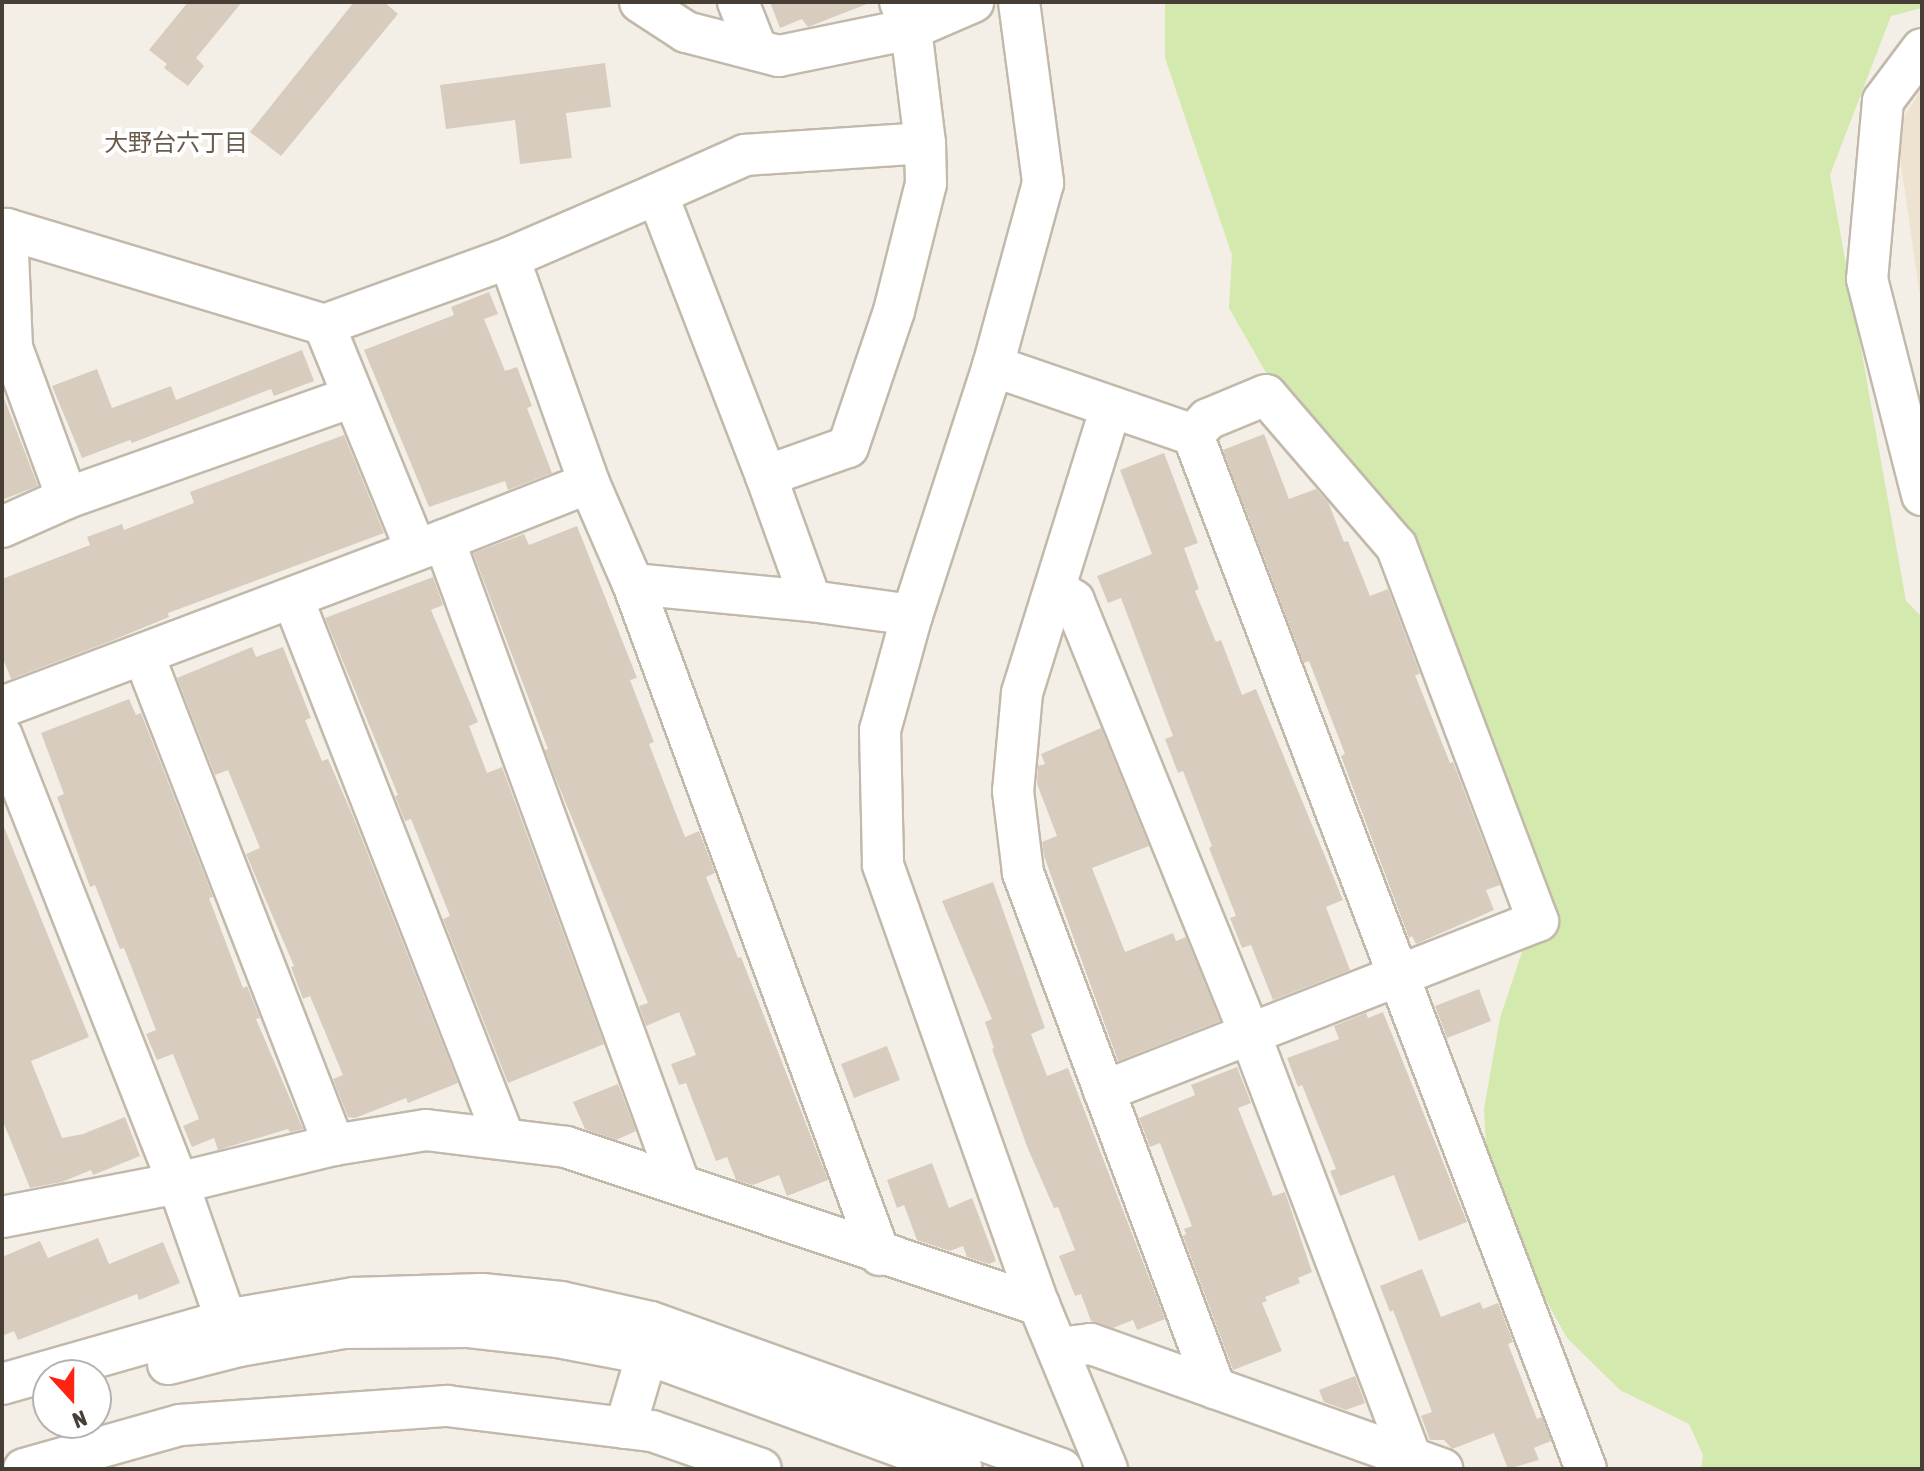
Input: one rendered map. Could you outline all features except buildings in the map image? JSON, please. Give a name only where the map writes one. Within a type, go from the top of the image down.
[{"type":"street","points":[[640,2],[686,32],[779,56],[906,15],[973,2]]},
{"type":"street","points":[[738,2],[757,50]]},
{"type":"street","points":[[1019,2],[1043,183],[993,366],[912,615],[880,730],[883,865],[1039,1305],[1107,1469]]},
{"type":"street","points":[[766,476],[848,447],[898,297],[926,184],[925,143],[906,15]]},
{"type":"street","points":[[1922,49],[1883,101],[1867,279],[1922,495]]},
{"type":"street","points":[[67,498],[12,348],[5,214],[324,325],[509,258],[745,155],[925,143]]},
{"type":"street","points":[[657,194],[811,601]]},
{"type":"street","points":[[509,258],[589,483],[633,584],[880,1255]]},
{"type":"street","points":[[324,325],[353,397],[430,545],[679,1183]]},
{"type":"street","points":[[993,366],[1193,435]]},
{"type":"street","points":[[1104,1091],[1538,921],[1396,546],[1266,395],[1208,419],[1193,435]]},
{"type":"street","points":[[2,527],[67,498],[353,397]]},
{"type":"street","points":[[1111,407],[1022,693],[1013,791],[1023,873],[1215,1388]]},
{"type":"street","points":[[1193,435],[1586,1469]]},
{"type":"street","points":[[2,707],[144,656],[589,483]]},
{"type":"street","points":[[633,584],[811,601],[912,615]]},
{"type":"street","points":[[1055,588],[1074,601],[1426,1464]]},
{"type":"street","points":[[293,599],[504,1138]]},
{"type":"street","points":[[144,656],[334,1145]]},
{"type":"street","points":[[2,736],[178,1183],[226,1320]]},
{"type":"street","points":[[5,1209],[178,1183],[334,1145],[426,1130],[566,1147],[679,1183],[880,1255],[1039,1305]]},
{"type":"street","points":[[2,1384],[226,1320],[354,1298],[482,1294],[561,1302],[651,1322],[1062,1469]]},
{"type":"street","points":[[112,1379],[239,1346],[343,1328],[469,1327],[558,1337],[647,1354],[962,1469]]},
{"type":"street","points":[[1058,1348],[1091,1344],[1426,1464]]},
{"type":"street","points":[[625,1428],[647,1354]]},
{"type":"street","points":[[2,1408],[32,1400]]},
{"type":"street","points":[[24,1469],[64,1463],[180,1425],[447,1406],[652,1431],[761,1469]]},
{"type":"shaded area","points":[[1922,88],[1922,310],[1896,130]]},
{"type":"green space","points":[[1165,2],[1922,2],[1922,8],[1891,16],[1830,175],[1906,601],[1922,617],[1922,1469],[1701,1469],[1703,1455],[1689,1424],[1620,1390],[1567,1338],[1489,1198],[1484,1109],[1500,1018],[1536,910],[1514,801],[1445,639],[1377,506],[1265,371],[1229,308],[1232,255],[1165,58]]},
{"type":"district","name":"大野台六丁目","points":[[176,143]]}]
